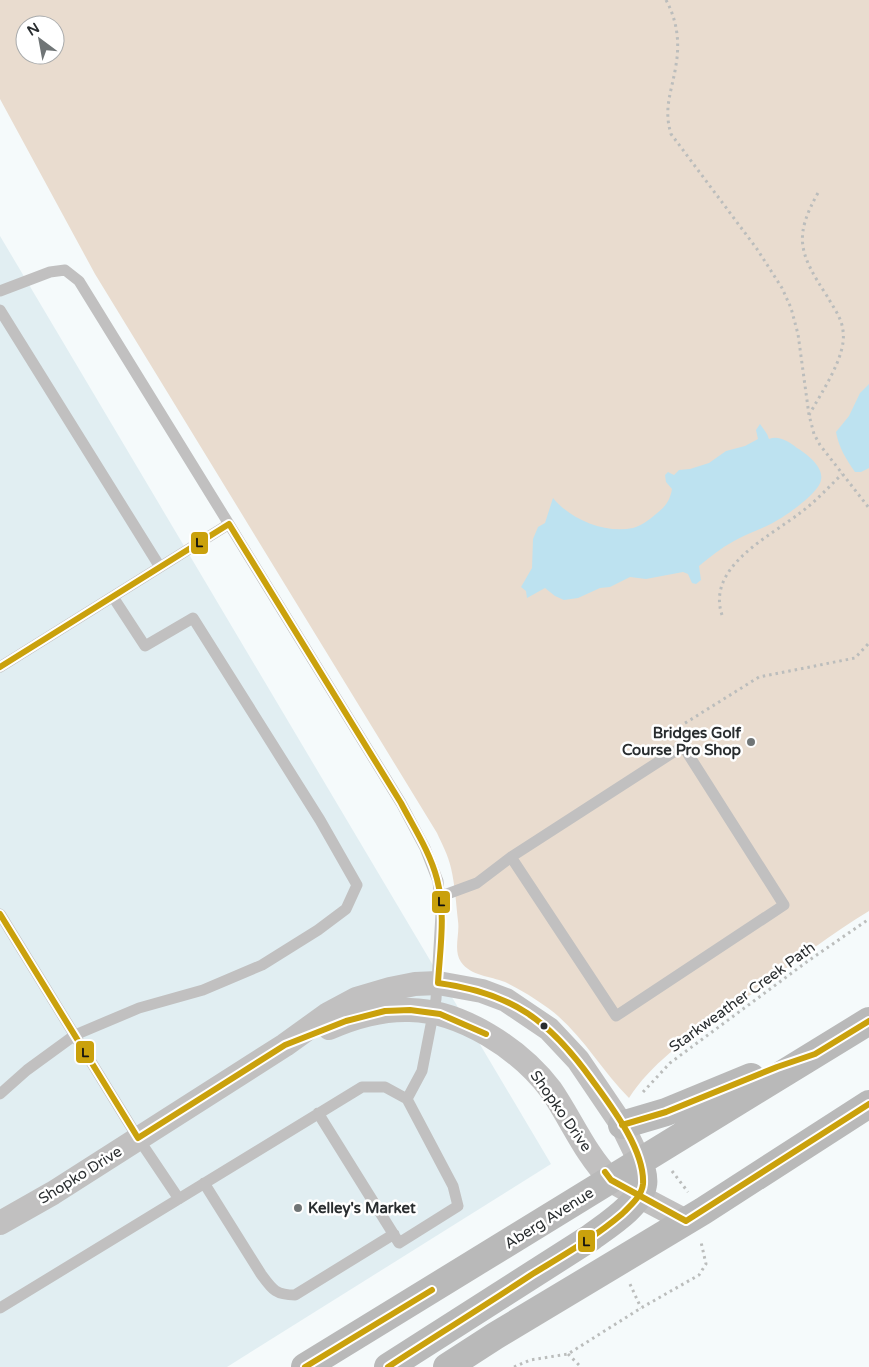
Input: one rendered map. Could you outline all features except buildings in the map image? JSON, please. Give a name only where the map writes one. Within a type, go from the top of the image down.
[{"type":"main road","name":"Aberg Avenue","points":[[305,1367],[869,1021]]},
{"type":"main road","points":[[622,1124],[666,1112],[815,1054]]},
{"type":"main road","points":[[447,1367],[686,1221],[869,1104]]},
{"type":"main road","points":[[388,1367],[590,1238],[620,1215],[640,1196],[644,1184],[640,1162]]},
{"type":"street","name":"Shopko Drive","points":[[0,1223],[53,1193],[285,1045],[328,1014],[356,999],[404,986],[438,982],[482,991],[506,1000],[549,1029],[578,1060],[622,1124],[640,1162]]},
{"type":"street","name":"Shopko Drive","points":[[285,1045],[346,1021],[378,1012],[410,1010],[440,1014],[483,1032],[512,1050],[550,1090],[611,1180],[686,1221]]},
{"type":"lane","points":[[0,291],[50,272],[65,270],[79,281],[401,803],[426,848],[438,880],[441,914],[438,982],[422,1071],[407,1100]]},
{"type":"lane","points":[[0,310],[160,567]]},
{"type":"lane","points":[[0,667],[229,524]]},
{"type":"lane","points":[[0,1094],[27,1070],[75,1035],[139,1008],[203,990],[262,965],[318,930],[346,909],[357,885],[320,820],[193,618],[145,646],[113,597]]},
{"type":"lane","points":[[439,897],[477,883],[511,857],[683,746],[784,905],[616,1016],[511,857]]},
{"type":"lane","points":[[0,914],[138,1138],[179,1198]]},
{"type":"lane","points":[[0,1308],[318,1113],[362,1087],[385,1087],[407,1100],[453,1186],[458,1206],[399,1243],[318,1113]]},
{"type":"lane","points":[[204,1183],[261,1274],[271,1288],[282,1295],[295,1295],[394,1234]]},
{"type":"path","points":[[666,0],[675,22],[678,42],[668,106],[667,121],[671,134],[757,249],[782,288],[791,308],[798,334],[809,415],[814,434],[869,508]]},
{"type":"path","points":[[809,415],[843,346],[841,322],[816,280],[803,248],[802,232],[806,216],[819,191]]},
{"type":"path","points":[[722,614],[719,605],[719,594],[722,582],[729,570],[742,556],[820,496],[842,474]]},
{"type":"path","points":[[675,751],[674,729],[759,676],[855,658],[869,642]]},
{"type":"path","name":"Starkweather Creek Path","points":[[640,1098],[642,1093],[670,1062],[869,919]]},
{"type":"path","points":[[630,1283],[641,1308]]},
{"type":"path","points":[[568,1354],[581,1367]]},
{"type":"shaded area","points":[[0,0],[869,0],[869,911],[825,940],[686,1040],[655,1067],[629,1098],[560,1017],[511,985],[475,973],[465,967],[457,952],[458,926],[452,874],[437,833],[95,274],[0,99]]},
{"type":"shaded area","points":[[0,236],[551,1164],[227,1367],[0,1367]]},
{"type":"water","points":[[869,384],[869,468],[861,472],[855,472],[843,453],[836,432],[849,416],[860,393]]},
{"type":"water","points":[[760,424],[769,439],[776,438],[787,441],[814,461],[820,470],[821,480],[819,485],[809,497],[787,514],[771,524],[734,541],[707,559],[699,566],[701,580],[696,584],[692,583],[688,574],[683,572],[646,579],[630,577],[610,587],[600,588],[578,598],[564,600],[545,588],[527,598],[526,591],[521,587],[532,568],[533,539],[538,527],[545,523],[553,498],[560,506],[578,518],[600,527],[622,529],[636,527],[653,516],[667,503],[672,489],[666,482],[665,475],[668,472],[674,475],[679,470],[690,469],[709,463],[726,451],[745,446],[758,439],[756,430]]},
{"type":"transit line","name":"L","points":[[0,667],[229,524],[401,803],[426,850],[434,869],[440,892],[442,931],[438,983],[487,994],[508,1002],[544,1026],[576,1059],[608,1102],[633,1143],[639,1157],[643,1184],[638,1197],[629,1208],[589,1239],[388,1367]]},
{"type":"transit line","name":"L","points":[[0,914],[138,1138],[285,1045],[346,1021],[385,1011],[410,1010],[440,1014],[486,1034]]},
{"type":"transit line","name":"L","points":[[622,1125],[666,1112],[777,1067],[815,1054],[869,1021]]},
{"type":"transit line","name":"L","points":[[605,1172],[611,1180],[686,1221],[869,1104]]},
{"type":"transit line","name":"L","points":[[305,1367],[432,1290]]},
{"type":"place","name":"Bridges Golf Course Pro Shop","points":[[751,742]]},
{"type":"place","name":"Kelley's Market","points":[[298,1208]]}]
